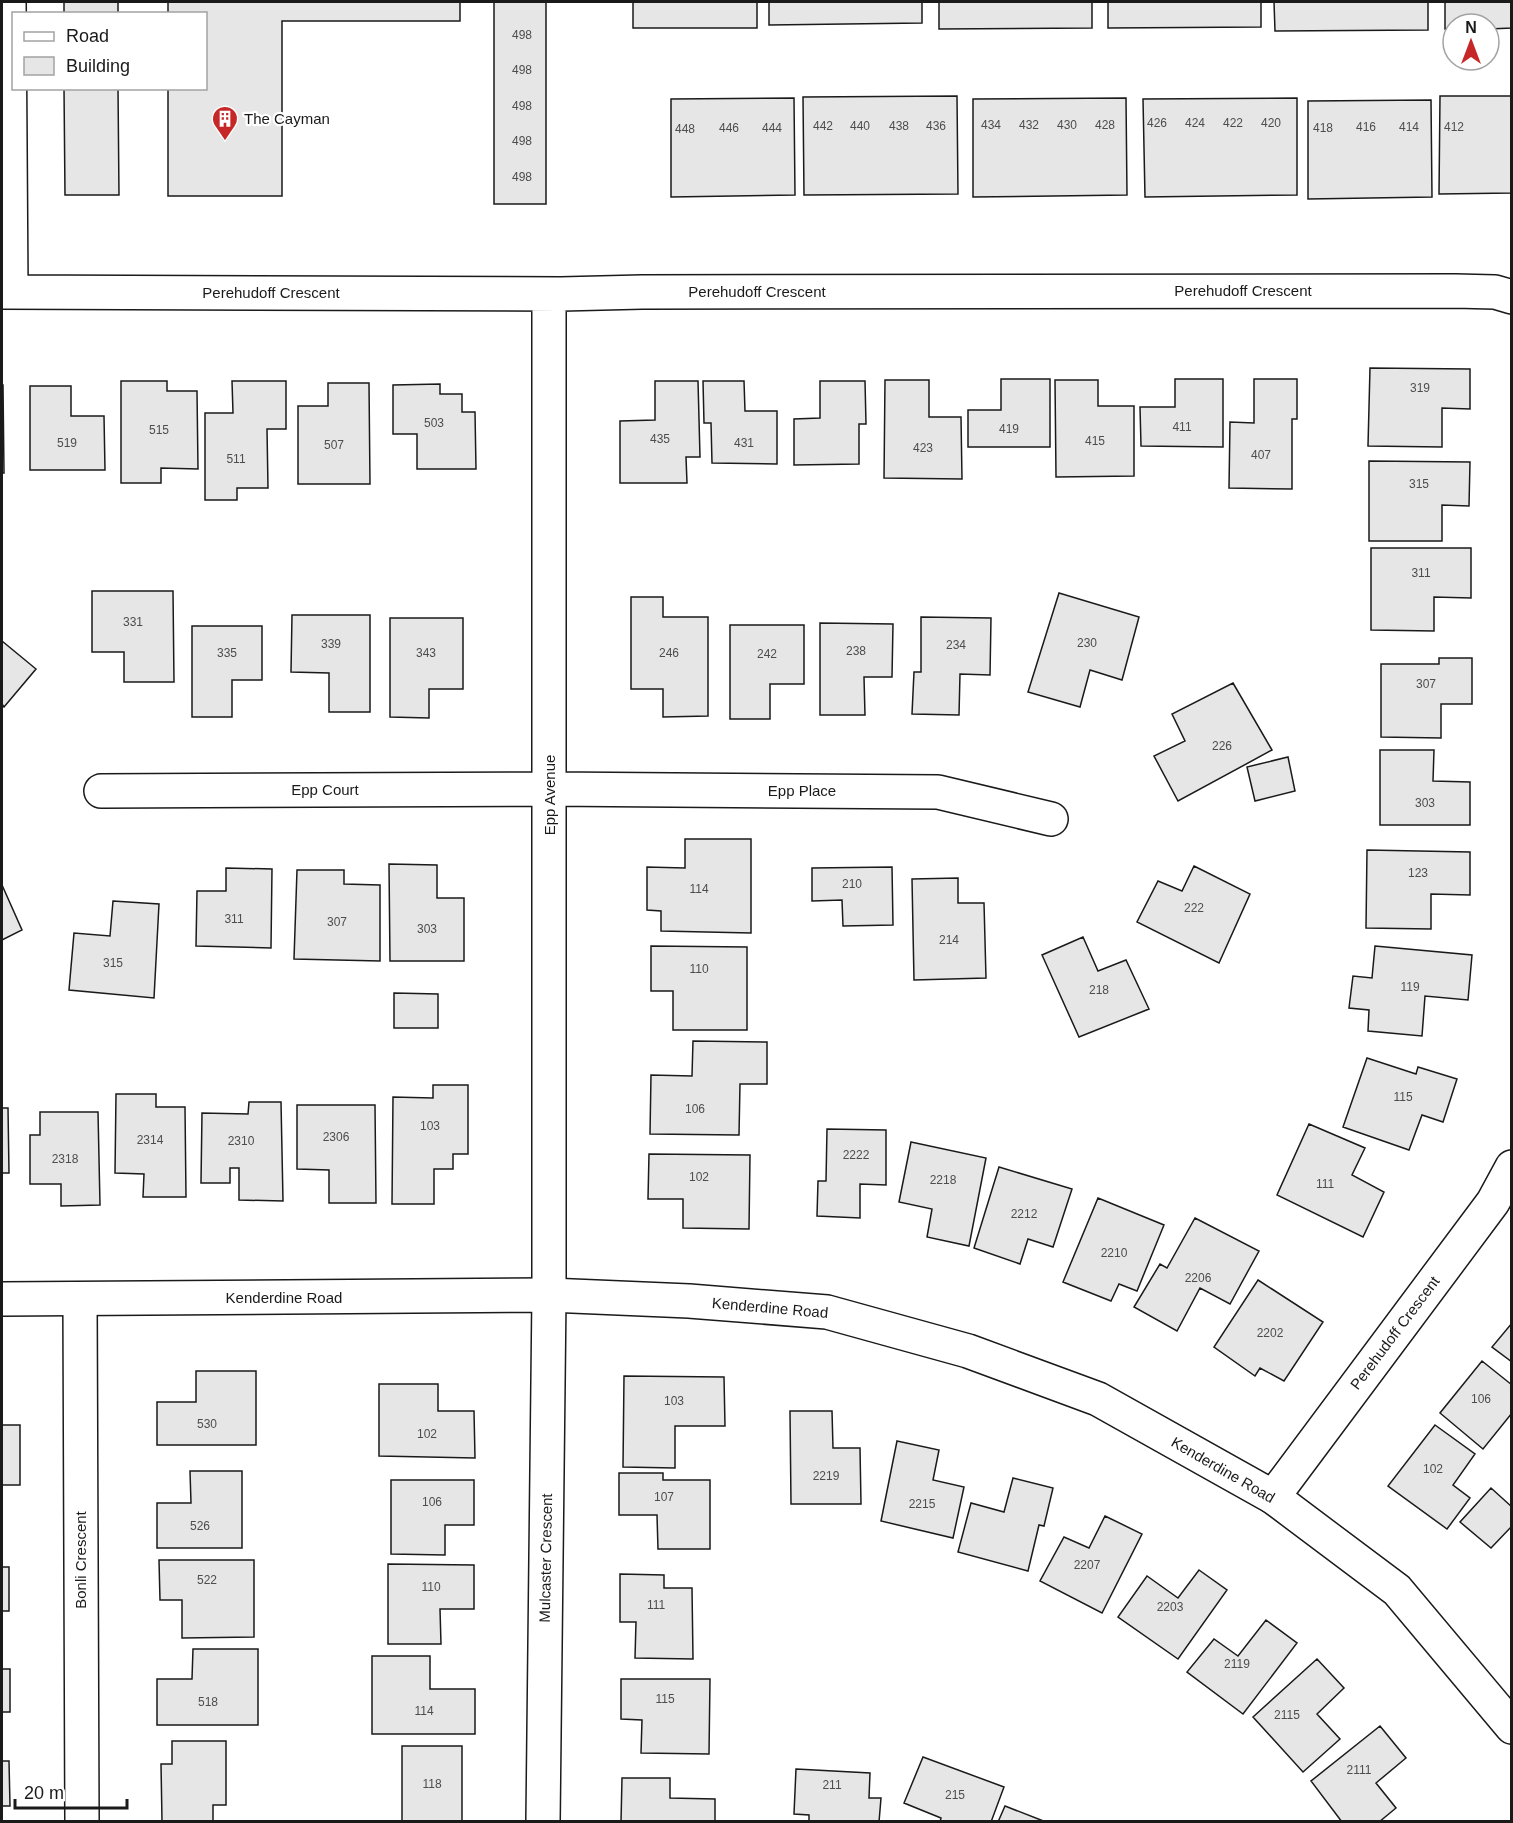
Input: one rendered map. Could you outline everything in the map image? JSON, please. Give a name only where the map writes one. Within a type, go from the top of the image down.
[{"type":"street","points":[[6,292],[9,2]]},
{"type":"street","name":"Perehudoff Crescent","points":[[6,292],[549,294],[1455,291],[1495,292],[1512,297]]},
{"type":"street","name":"Epp Avenue","points":[[549,294],[549,1295]]},
{"type":"street","name":"Epp Court","points":[[101,790],[550,789]]},
{"type":"street","name":"Epp Place","points":[[550,789],[938,792],[1051,819]]},
{"type":"street","name":"Perehudoff Crescent","points":[[1273,1497],[1494,1202],[1512,1167]]},
{"type":"street","name":"Kenderdine Road","points":[[2,1299],[549,1295],[689,1301],[827,1312],[968,1351],[1098,1399],[1273,1497],[1397,1590],[1512,1727]]},
{"type":"street","name":"Mulcaster Crescent","points":[[543,1821],[549,1295]]},
{"type":"street","name":"Bonli Crescent","points":[[80,1299],[82,1821]]},
{"type":"building","points":[[64,2],[118,2],[118,12],[64,12]]},
{"type":"building","name":"The Cayman","points":[[168,2],[460,2],[460,21],[282,21],[282,196],[168,196],[168,90],[207,90],[207,12],[168,12]]},
{"type":"building","points":[[494,2],[546,2],[546,204],[494,204]]},
{"type":"building","points":[[633,2],[757,2],[757,28],[633,28]]},
{"type":"building","points":[[769,2],[922,2],[922,23],[769,25]]},
{"type":"building","points":[[939,2],[1092,2],[1092,28],[939,29]]},
{"type":"building","points":[[1108,2],[1261,2],[1261,27],[1108,28]]},
{"type":"building","points":[[1274,2],[1428,2],[1428,30],[1275,31]]},
{"type":"building","points":[[1445,2],[1512,2],[1512,28],[1501,28],[1501,12],[1445,12]]},
{"type":"building","points":[[64,90],[118,90],[119,195],[65,195]]},
{"type":"building","points":[[957,96],[958,194],[804,195],[803,97]]},
{"type":"building","points":[[1440,96],[1512,96],[1512,193],[1439,194]]},
{"type":"building","points":[[794,98],[795,195],[671,197],[671,99]]},
{"type":"building","points":[[1126,98],[1127,195],[973,197],[973,99]]},
{"type":"building","points":[[1297,98],[1297,195],[1145,197],[1143,99]]},
{"type":"building","points":[[1431,100],[1432,197],[1308,199],[1308,101]]},
{"type":"building","points":[[1370,368],[1470,369],[1470,409],[1442,408],[1442,447],[1368,446]]},
{"type":"building","points":[[1001,379],[1050,379],[1050,447],[968,447],[968,410],[1001,410]]},
{"type":"building","points":[[1175,379],[1223,379],[1223,447],[1141,446],[1140,407],[1175,407]]},
{"type":"building","points":[[1254,379],[1297,379],[1297,419],[1292,419],[1292,489],[1229,488],[1230,422],[1254,423]]},
{"type":"building","points":[[885,380],[929,380],[929,417],[961,417],[962,479],[884,478]]},
{"type":"building","points":[[1055,380],[1098,380],[1098,406],[1134,406],[1134,476],[1056,477]]},
{"type":"building","points":[[121,381],[167,381],[167,391],[197,391],[198,469],[161,468],[161,483],[121,483]]},
{"type":"building","points":[[232,381],[286,381],[286,429],[267,429],[268,488],[237,488],[237,500],[205,500],[205,413],[233,413]]},
{"type":"building","points":[[655,381],[698,381],[700,457],[686,457],[687,483],[620,483],[620,421],[655,420]]},
{"type":"building","points":[[703,381],[744,381],[745,411],[777,411],[777,464],[712,463],[711,423],[704,423]]},
{"type":"building","points":[[820,381],[865,381],[866,424],[859,424],[859,464],[794,465],[794,419],[820,418]]},
{"type":"building","points":[[328,383],[369,383],[370,484],[298,484],[298,406],[328,406]]},
{"type":"building","points":[[440,384],[440,394],[462,394],[462,412],[475,412],[476,469],[417,469],[417,434],[393,434],[393,385]]},
{"type":"building","points":[[3,385],[4,473],[2,473]]},
{"type":"building","points":[[30,386],[71,386],[71,416],[104,416],[105,470],[30,470]]},
{"type":"building","points":[[1369,461],[1470,462],[1469,506],[1442,505],[1442,541],[1369,541]]},
{"type":"building","points":[[1371,548],[1471,548],[1471,598],[1434,597],[1434,631],[1371,630]]},
{"type":"building","points":[[92,591],[173,591],[174,682],[124,682],[124,652],[92,652]]},
{"type":"building","points":[[1059,593],[1139,617],[1122,680],[1090,670],[1080,707],[1028,692]]},
{"type":"building","points":[[631,597],[663,597],[663,617],[708,617],[708,716],[663,717],[663,689],[631,689]]},
{"type":"building","points":[[292,615],[370,615],[370,712],[329,712],[329,673],[291,672]]},
{"type":"building","points":[[921,617],[991,618],[990,675],[960,674],[959,715],[912,714],[914,672],[921,672]]},
{"type":"building","points":[[390,618],[463,618],[463,689],[429,689],[429,718],[390,717]]},
{"type":"building","points":[[820,623],[893,624],[892,677],[864,677],[865,715],[820,715]]},
{"type":"building","points":[[730,625],[804,625],[804,684],[770,684],[770,719],[730,719]]},
{"type":"building","points":[[192,626],[262,626],[262,680],[232,680],[232,717],[192,717]]},
{"type":"building","points":[[2,641],[36,669],[4,707],[2,704]]},
{"type":"building","points":[[1439,658],[1472,658],[1472,704],[1441,704],[1441,738],[1381,737],[1381,664],[1439,664]]},
{"type":"building","points":[[1233,683],[1272,750],[1178,801],[1154,756],[1185,741],[1172,714]]},
{"type":"building","points":[[1380,750],[1434,750],[1433,781],[1470,782],[1470,825],[1380,825]]},
{"type":"building","points":[[1288,757],[1295,791],[1255,801],[1247,767]]},
{"type":"building","points":[[685,839],[751,839],[751,933],[661,931],[661,911],[647,910],[647,867],[685,868]]},
{"type":"building","points":[[1367,850],[1470,852],[1470,895],[1431,894],[1431,929],[1366,928]]},
{"type":"building","points":[[389,864],[437,865],[437,898],[464,898],[464,961],[390,961]]},
{"type":"building","points":[[1194,866],[1250,894],[1219,963],[1137,922],[1158,881],[1182,891]]},
{"type":"building","points":[[892,867],[893,925],[843,926],[842,900],[812,901],[812,868]]},
{"type":"building","points":[[226,868],[272,869],[271,948],[196,946],[197,891],[226,891]]},
{"type":"building","points":[[297,870],[344,870],[344,884],[380,885],[380,961],[294,959]]},
{"type":"building","points":[[958,878],[958,903],[984,903],[986,978],[914,980],[912,879]]},
{"type":"building","points":[[2,885],[22,930],[2,940]]},
{"type":"building","points":[[113,901],[159,904],[154,998],[69,990],[74,933],[110,936]]},
{"type":"building","points":[[1083,937],[1098,971],[1126,960],[1149,1009],[1079,1037],[1042,955]]},
{"type":"building","points":[[651,946],[747,947],[747,1030],[673,1030],[673,991],[651,991]]},
{"type":"building","points":[[1375,946],[1472,955],[1468,1000],[1425,996],[1422,1036],[1368,1031],[1369,1010],[1349,1008],[1353,976],[1372,978]]},
{"type":"building","points":[[394,993],[438,994],[438,1028],[394,1028]]},
{"type":"building","points":[[693,1041],[767,1042],[767,1084],[740,1084],[739,1135],[650,1134],[651,1075],[692,1076]]},
{"type":"building","points":[[1367,1058],[1416,1074],[1418,1067],[1457,1079],[1443,1122],[1422,1115],[1409,1150],[1343,1127]]},
{"type":"building","points":[[433,1085],[468,1085],[468,1154],[453,1154],[453,1169],[434,1169],[434,1204],[392,1204],[393,1097],[433,1098]]},
{"type":"building","points":[[116,1094],[156,1094],[156,1107],[185,1107],[186,1197],[143,1197],[144,1174],[115,1173]]},
{"type":"building","points":[[249,1102],[281,1102],[283,1201],[239,1200],[239,1168],[230,1168],[230,1183],[201,1183],[202,1113],[248,1114]]},
{"type":"building","points":[[297,1105],[375,1105],[376,1203],[329,1203],[329,1170],[297,1169]]},
{"type":"building","points":[[2,1108],[8,1108],[9,1173],[2,1173]]},
{"type":"building","points":[[40,1112],[98,1112],[100,1205],[61,1206],[61,1184],[30,1184],[30,1135],[40,1135]]},
{"type":"building","points":[[1309,1124],[1365,1148],[1352,1175],[1384,1192],[1363,1237],[1277,1195]]},
{"type":"building","points":[[827,1129],[886,1130],[886,1185],[860,1184],[860,1218],[817,1216],[818,1181],[826,1181]]},
{"type":"building","points":[[911,1142],[986,1158],[969,1246],[927,1237],[932,1209],[899,1202]]},
{"type":"building","points":[[649,1154],[750,1155],[749,1229],[683,1228],[683,1199],[648,1199]]},
{"type":"building","points":[[999,1167],[1072,1189],[1053,1247],[1028,1239],[1020,1264],[974,1248]]},
{"type":"building","points":[[1098,1198],[1164,1225],[1137,1291],[1119,1284],[1111,1301],[1063,1282]]},
{"type":"building","points":[[1195,1218],[1259,1251],[1230,1304],[1200,1288],[1177,1331],[1134,1307],[1160,1264],[1167,1268]]},
{"type":"building","points":[[1258,1280],[1323,1322],[1284,1381],[1260,1368],[1255,1376],[1214,1347]]},
{"type":"building","points":[[1512,1323],[1512,1362],[1492,1347]]},
{"type":"building","points":[[1482,1361],[1512,1385],[1512,1413],[1483,1449],[1440,1413]]},
{"type":"building","points":[[196,1371],[256,1371],[256,1445],[157,1445],[157,1402],[196,1402]]},
{"type":"building","points":[[624,1376],[724,1377],[725,1426],[675,1426],[675,1468],[623,1467]]},
{"type":"building","points":[[379,1384],[438,1384],[438,1411],[474,1411],[475,1458],[379,1456]]},
{"type":"building","points":[[790,1411],[832,1411],[833,1448],[860,1448],[861,1504],[791,1504]]},
{"type":"building","points":[[2,1425],[20,1425],[20,1485],[2,1485]]},
{"type":"building","points":[[1435,1425],[1475,1454],[1453,1485],[1470,1498],[1447,1529],[1388,1486]]},
{"type":"building","points":[[897,1441],[939,1450],[933,1480],[964,1487],[953,1538],[881,1521]]},
{"type":"building","points":[[190,1471],[242,1471],[242,1548],[157,1548],[157,1503],[191,1503]]},
{"type":"building","points":[[619,1473],[663,1473],[663,1480],[710,1480],[710,1549],[658,1549],[657,1515],[619,1515]]},
{"type":"building","points":[[1013,1478],[1053,1488],[1044,1526],[1039,1525],[1028,1571],[958,1552],[971,1503],[1004,1512]]},
{"type":"building","points":[[391,1480],[474,1480],[474,1525],[445,1525],[445,1555],[391,1554]]},
{"type":"building","points":[[1491,1488],[1512,1507],[1512,1526],[1491,1548],[1460,1522]]},
{"type":"building","points":[[1105,1516],[1142,1534],[1102,1613],[1040,1581],[1064,1537],[1089,1548]]},
{"type":"building","points":[[159,1560],[254,1560],[254,1637],[182,1638],[182,1600],[160,1600]]},
{"type":"building","points":[[388,1564],[474,1565],[474,1609],[440,1609],[441,1644],[388,1644]]},
{"type":"building","points":[[2,1567],[9,1567],[9,1611],[2,1611]]},
{"type":"building","points":[[1199,1570],[1227,1590],[1178,1659],[1118,1617],[1147,1576],[1178,1598]]},
{"type":"building","points":[[620,1574],[664,1575],[664,1588],[692,1588],[693,1659],[635,1658],[636,1622],[620,1622]]},
{"type":"building","points":[[1266,1620],[1297,1643],[1243,1714],[1187,1672],[1214,1639],[1238,1656]]},
{"type":"building","points":[[193,1649],[258,1649],[258,1725],[157,1725],[157,1679],[192,1679]]},
{"type":"building","points":[[372,1656],[430,1656],[430,1689],[475,1689],[475,1734],[372,1734]]},
{"type":"building","points":[[1317,1659],[1344,1688],[1317,1714],[1340,1739],[1303,1772],[1253,1717]]},
{"type":"building","points":[[2,1669],[10,1669],[10,1712],[2,1712]]},
{"type":"building","points":[[621,1679],[710,1679],[709,1754],[641,1753],[642,1720],[621,1719]]},
{"type":"building","points":[[1380,1726],[1406,1758],[1376,1783],[1396,1808],[1379,1822],[1342,1822],[1311,1781]]},
{"type":"building","points":[[172,1741],[226,1741],[226,1805],[213,1805],[213,1821],[162,1821],[161,1764],[172,1764]]},
{"type":"building","points":[[402,1746],[462,1746],[462,1822],[402,1822]]},
{"type":"building","points":[[923,1757],[1004,1787],[991,1822],[940,1822],[941,1818],[904,1803]]},
{"type":"building","points":[[2,1761],[9,1761],[10,1806],[2,1806]]},
{"type":"building","points":[[796,1769],[870,1773],[869,1798],[881,1798],[879,1822],[809,1822],[809,1815],[794,1814]]},
{"type":"building","points":[[622,1778],[670,1778],[670,1798],[715,1799],[715,1822],[621,1822]]},
{"type":"building","points":[[1005,1806],[1046,1822],[998,1822]]},
{"type":"place","name":"The Cayman","points":[[225,142]]}]
